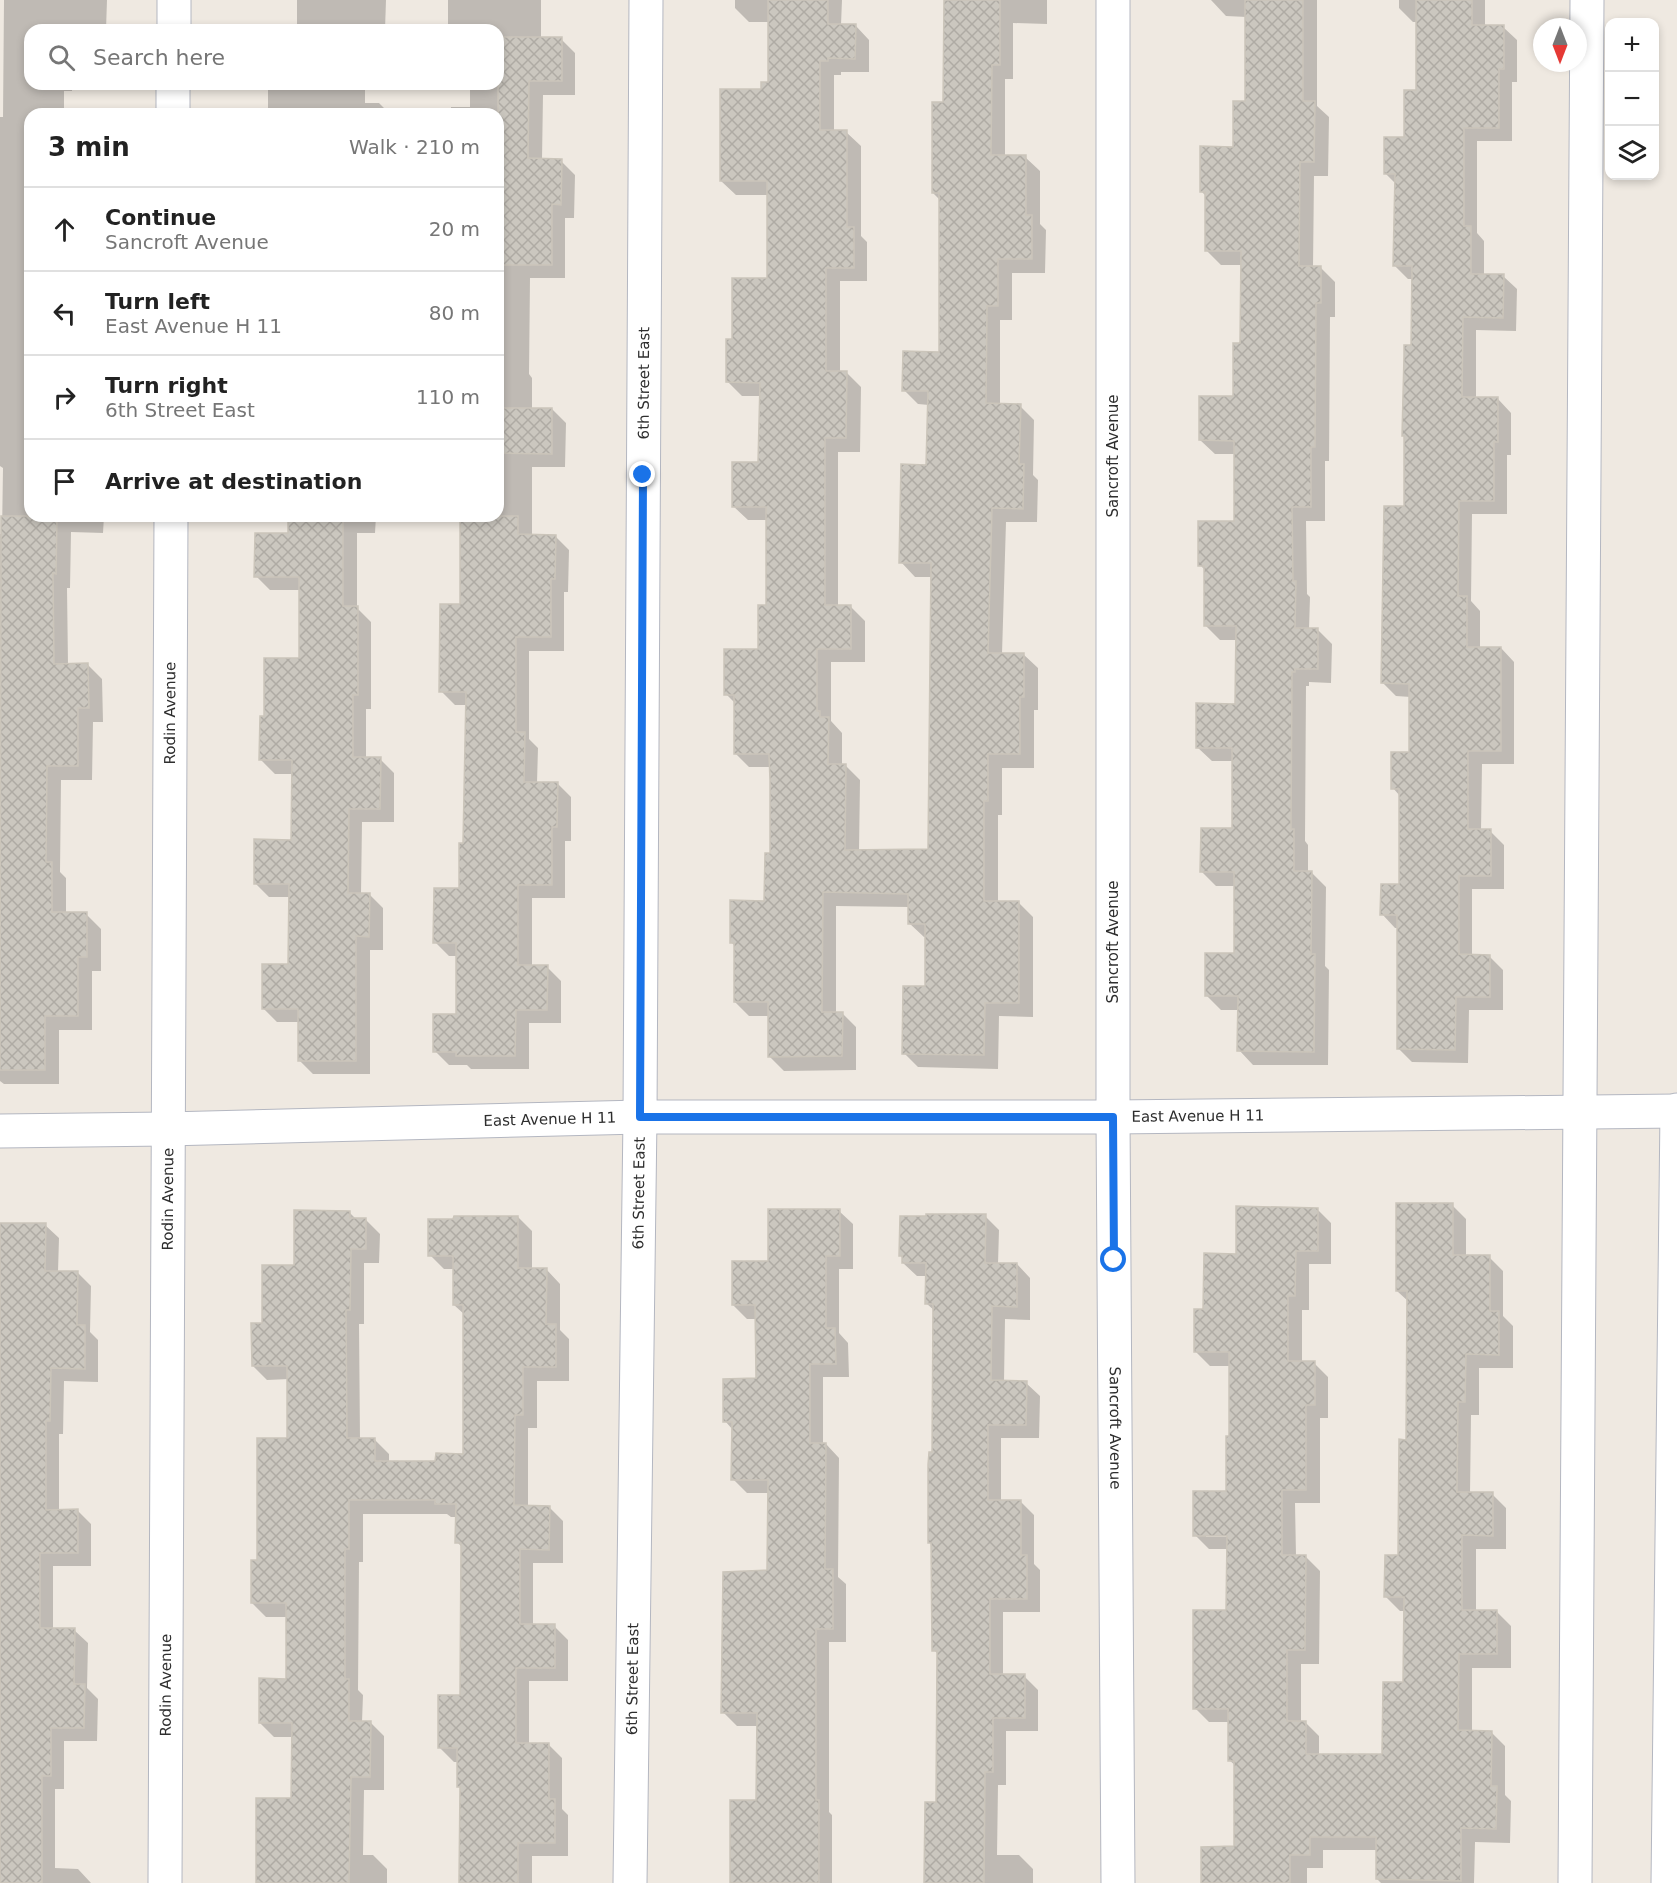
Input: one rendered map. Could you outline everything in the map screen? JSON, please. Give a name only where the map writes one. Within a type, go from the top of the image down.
[{"type":"street","points":[[174,0],[174,24]]},
{"type":"street","name":"6th Street East","points":[[630,1883],[640,1117],[646,0]]},
{"type":"street","name":"Sancroft Avenue","points":[[1113,0],[1113,1117],[1118,1883]]},
{"type":"street","points":[[1575,1883],[1587,0]]},
{"type":"street","points":[[173,90],[173,108]]},
{"type":"street","name":"Rodin Avenue","points":[[165,1883],[171,522]]},
{"type":"street","points":[[1668,1883],[1677,1111]]},
{"type":"street","name":"East Avenue H 11","points":[[0,1131],[640,1117],[1113,1117],[1677,1111]]},
{"type":"building","points":[[768,0],[828,0],[828,24],[856,24],[855,59],[828,58],[828,61],[820,61],[820,130],[847,130],[847,227],[854,227],[854,268],[826,268],[826,371],[847,371],[846,438],[825,438],[825,605],[851,605],[851,649],[817,649],[817,711],[820,711],[820,717],[829,717],[828,764],[846,764],[845,850],[928,849],[931,563],[899,563],[901,464],[926,465],[928,391],[902,391],[903,351],[939,352],[939,193],[932,193],[932,102],[943,102],[944,0],[1000,0],[1000,65],[992,65],[991,155],[1026,155],[1026,215],[1032,215],[1032,259],[998,259],[998,306],[987,306],[986,403],[1021,404],[1019,464],[1024,464],[1023,509],[992,508],[988,653],[1024,653],[1024,697],[1020,697],[1020,754],[988,754],[988,801],[984,801],[984,901],[1019,901],[1019,1003],[985,1003],[984,1055],[902,1054],[903,986],[925,986],[925,924],[908,924],[908,894],[823,892],[822,1012],[843,1012],[842,1056],[768,1057],[768,1002],[734,1002],[734,943],[730,943],[730,900],[764,901],[765,853],[770,853],[770,780],[769,754],[734,754],[734,695],[724,695],[724,649],[758,649],[758,605],[766,605],[766,507],[732,507],[732,462],[758,462],[760,383],[726,382],[726,339],[732,339],[732,278],[767,278],[767,181],[720,181],[720,89],[761,89],[761,82],[768,82]]},
{"type":"building","points":[[1245,0],[1303,0],[1303,101],[1315,101],[1314,162],[1300,162],[1299,266],[1321,266],[1321,303],[1316,303],[1315,447],[1311,447],[1311,507],[1292,507],[1293,581],[1296,581],[1295,628],[1318,628],[1318,669],[1295,669],[1295,672],[1292,672],[1291,829],[1294,829],[1294,871],[1312,871],[1311,954],[1315,954],[1314,1052],[1237,1051],[1238,996],[1205,996],[1205,953],[1234,953],[1234,872],[1200,872],[1201,828],[1232,828],[1232,748],[1196,748],[1196,703],[1235,704],[1236,626],[1204,626],[1204,566],[1198,566],[1198,521],[1234,521],[1234,441],[1199,440],[1199,396],[1233,396],[1233,343],[1240,343],[1241,251],[1205,251],[1205,192],[1200,192],[1200,146],[1233,147],[1233,101],[1245,101]]},
{"type":"building","points":[[1416,0],[1472,0],[1472,25],[1504,25],[1504,69],[1499,69],[1499,128],[1464,128],[1464,226],[1471,226],[1471,274],[1504,274],[1503,318],[1463,317],[1462,397],[1498,397],[1498,442],[1494,442],[1494,501],[1459,501],[1458,596],[1467,596],[1467,647],[1501,647],[1501,751],[1468,751],[1468,829],[1491,829],[1491,876],[1459,876],[1459,954],[1490,955],[1490,997],[1456,997],[1455,1050],[1397,1049],[1397,915],[1380,915],[1381,884],[1399,884],[1399,789],[1391,789],[1391,752],[1409,752],[1409,684],[1381,683],[1384,506],[1404,506],[1404,436],[1402,436],[1404,345],[1411,345],[1412,266],[1393,266],[1395,174],[1384,174],[1384,137],[1404,137],[1404,90],[1416,90]]},
{"type":"building","points":[[504,37],[562,37],[562,81],[529,81],[528,158],[562,159],[561,205],[552,204],[552,265],[504,265],[504,108],[498,108],[498,90],[504,90]]},
{"type":"building","points":[[504,408],[552,408],[552,454],[504,453]]},
{"type":"building","points":[[1,516],[24,516],[24,522],[57,522],[56,574],[53,573],[54,664],[88,663],[89,708],[78,708],[78,766],[47,766],[46,862],[52,862],[52,912],[87,912],[87,957],[78,957],[78,1016],[45,1016],[45,1070],[0,1070]]},
{"type":"building","points":[[504,516],[518,516],[518,534],[556,535],[555,579],[551,579],[551,637],[516,637],[516,732],[525,732],[524,782],[558,782],[557,827],[552,827],[552,885],[518,885],[518,965],[548,965],[547,1010],[516,1010],[515,1056],[456,1056],[456,1052],[433,1052],[433,1014],[456,1014],[456,943],[433,943],[434,888],[459,888],[459,843],[463,843],[466,692],[439,692],[440,604],[460,604],[460,522],[504,522]]},
{"type":"building","points":[[288,522],[343,522],[343,606],[358,606],[358,695],[353,695],[353,757],[381,757],[380,809],[349,809],[348,893],[370,893],[369,937],[356,936],[356,1061],[298,1061],[298,1009],[262,1009],[262,964],[288,964],[289,884],[254,884],[254,839],[291,840],[292,760],[259,760],[260,716],[264,716],[264,658],[299,658],[299,577],[254,577],[255,533],[288,533]]},
{"type":"building","points":[[1396,1203],[1453,1203],[1453,1255],[1490,1255],[1490,1311],[1499,1311],[1499,1355],[1466,1354],[1465,1402],[1458,1402],[1457,1492],[1493,1492],[1493,1536],[1462,1535],[1462,1610],[1497,1610],[1497,1654],[1459,1654],[1458,1730],[1492,1731],[1491,1786],[1497,1786],[1496,1829],[1461,1828],[1461,1881],[1376,1879],[1376,1837],[1310,1837],[1310,1855],[1290,1855],[1290,1883],[1201,1883],[1201,1847],[1234,1846],[1234,1761],[1228,1761],[1228,1709],[1193,1709],[1193,1610],[1226,1610],[1227,1536],[1193,1536],[1193,1491],[1226,1491],[1226,1436],[1229,1436],[1229,1352],[1194,1352],[1194,1309],[1203,1309],[1204,1253],[1236,1254],[1236,1206],[1318,1208],[1318,1251],[1296,1251],[1295,1296],[1288,1296],[1288,1361],[1315,1361],[1315,1405],[1306,1405],[1306,1490],[1282,1490],[1282,1555],[1306,1555],[1305,1650],[1287,1650],[1287,1721],[1306,1721],[1306,1754],[1382,1754],[1383,1682],[1403,1682],[1404,1597],[1384,1597],[1385,1555],[1398,1555],[1399,1439],[1406,1440],[1407,1291],[1396,1291]]},
{"type":"building","points":[[768,1209],[840,1209],[840,1256],[826,1256],[826,1328],[835,1328],[836,1364],[810,1364],[810,1443],[826,1443],[825,1569],[833,1569],[833,1629],[816,1629],[816,1800],[819,1800],[819,1883],[730,1883],[730,1800],[756,1800],[757,1713],[721,1713],[723,1572],[767,1570],[768,1480],[731,1480],[732,1422],[723,1422],[723,1379],[756,1378],[755,1305],[732,1305],[732,1261],[768,1261]]},
{"type":"building","points":[[294,1210],[350,1211],[350,1218],[366,1218],[366,1249],[351,1249],[350,1310],[346,1310],[347,1438],[375,1438],[375,1461],[435,1461],[436,1453],[463,1454],[463,1305],[453,1305],[453,1256],[428,1256],[428,1219],[453,1219],[454,1216],[518,1216],[518,1268],[547,1268],[546,1324],[556,1324],[556,1367],[523,1367],[523,1415],[515,1415],[514,1505],[550,1506],[549,1550],[520,1549],[520,1624],[555,1624],[555,1668],[516,1668],[516,1743],[549,1743],[549,1799],[555,1799],[555,1843],[518,1843],[518,1883],[459,1883],[460,1787],[457,1787],[457,1748],[438,1748],[438,1695],[460,1695],[461,1543],[455,1543],[456,1504],[435,1504],[435,1500],[349,1500],[349,1549],[345,1549],[345,1679],[349,1679],[349,1721],[371,1721],[370,1777],[351,1777],[349,1883],[256,1883],[256,1798],[291,1798],[292,1723],[259,1723],[259,1678],[286,1679],[286,1603],[251,1603],[251,1560],[257,1560],[257,1438],[287,1438],[287,1366],[252,1366],[251,1323],[262,1323],[262,1265],[294,1265]]},
{"type":"building","points":[[926,1214],[986,1214],[985,1263],[1017,1263],[1017,1307],[992,1306],[991,1380],[1027,1381],[1026,1425],[988,1425],[988,1500],[1021,1500],[1021,1555],[1027,1555],[1027,1599],[990,1599],[990,1674],[1025,1674],[1025,1718],[993,1718],[993,1772],[985,1772],[984,1883],[924,1883],[925,1802],[936,1802],[937,1651],[932,1651],[931,1543],[928,1543],[928,1465],[929,1452],[932,1452],[933,1304],[925,1304],[926,1263],[902,1263],[902,1256],[899,1256],[900,1216],[926,1216]]},
{"type":"building","points":[[0,1223],[46,1223],[45,1271],[78,1271],[77,1325],[85,1325],[85,1369],[51,1368],[50,1421],[46,1421],[46,1510],[78,1509],[78,1553],[40,1553],[40,1628],[75,1628],[74,1684],[85,1684],[84,1728],[51,1728],[51,1776],[42,1776],[42,1883],[0,1883]]},
{"type":"route","points":[[643,475],[640,1117],[1113,1117],[1114,1260]]}]
